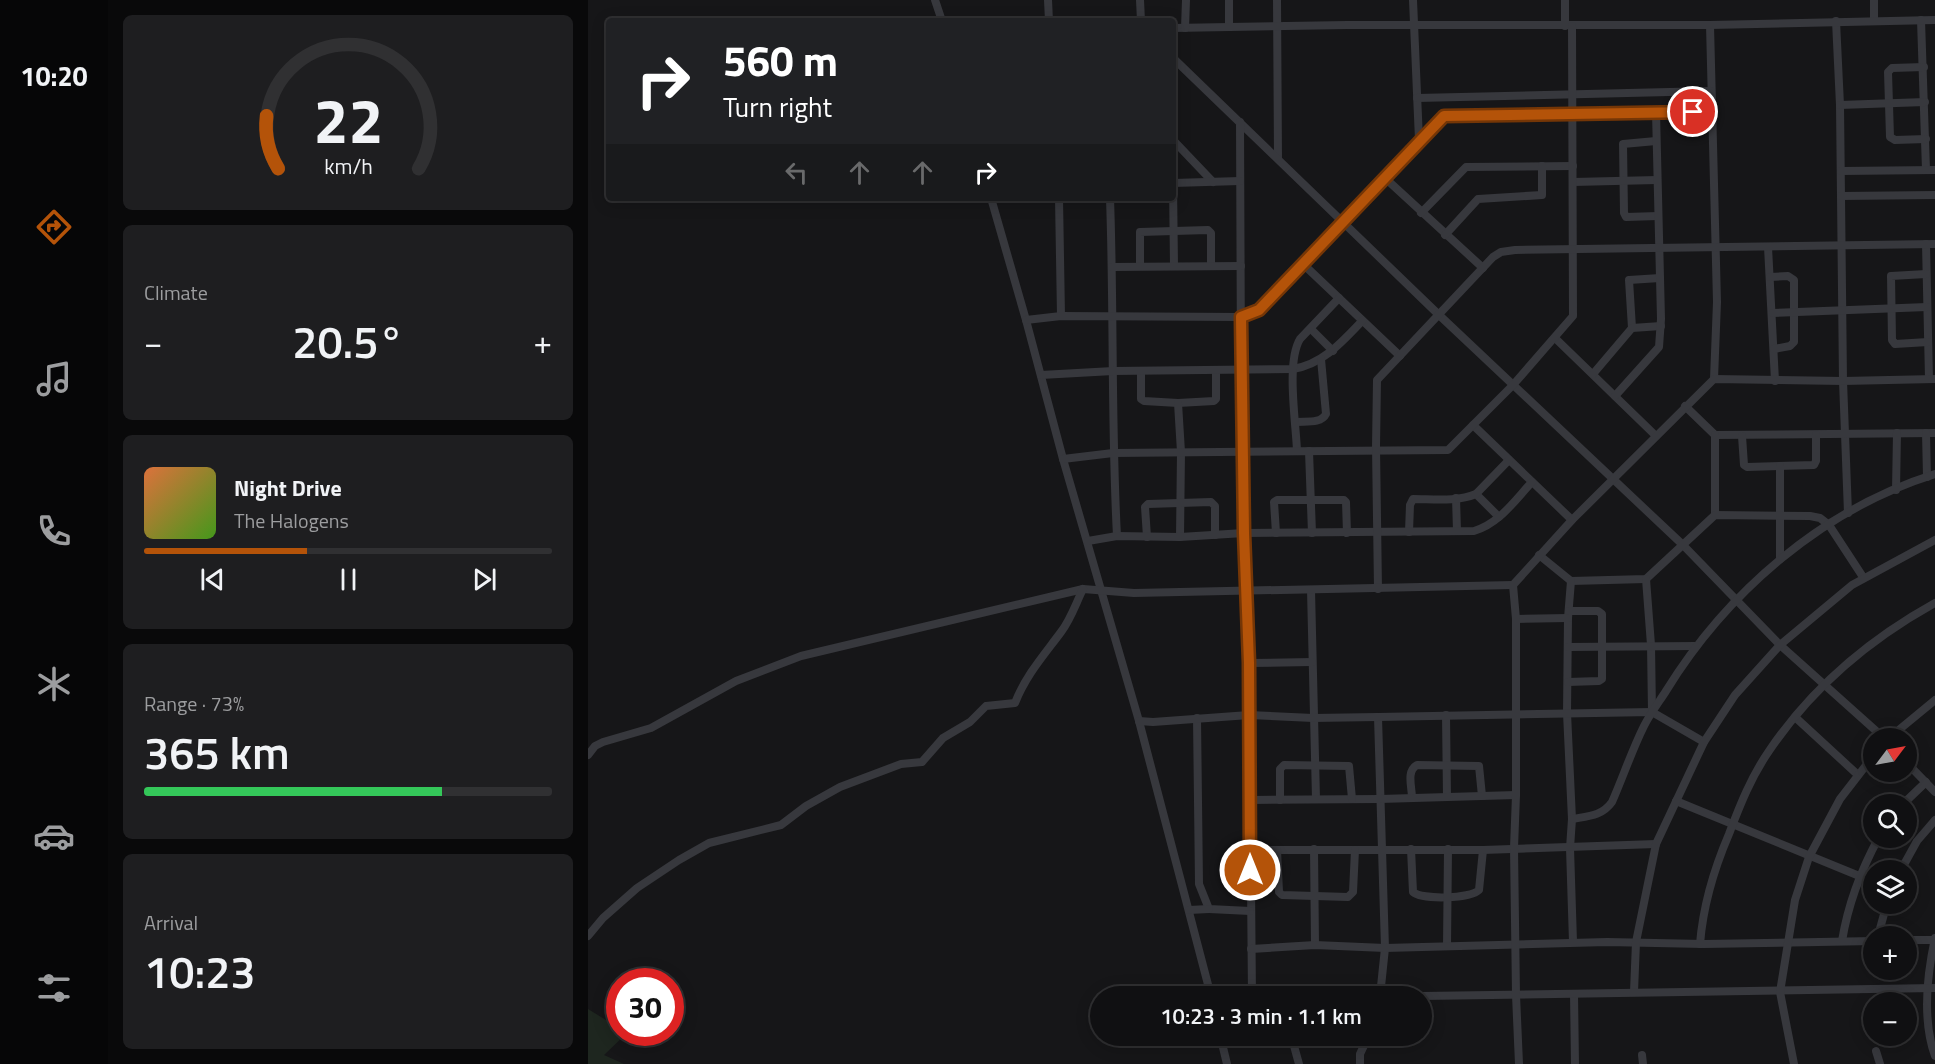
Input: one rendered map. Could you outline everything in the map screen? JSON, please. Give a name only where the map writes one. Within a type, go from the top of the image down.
[{"type":"street","points":[[935,0],[941,18]]},
{"type":"street","points":[[1048,0],[1049,18]]},
{"type":"street","points":[[1140,0],[1141,18]]},
{"type":"street","points":[[1185,28],[1186,0]]},
{"type":"street","points":[[1229,0],[1229,27]]},
{"type":"street","points":[[1277,0],[1278,158]]},
{"type":"street","points":[[1413,0],[1419,140]]},
{"type":"street","points":[[1063,459],[1113,453],[1448,450],[1513,385],[1573,316],[1573,94],[1564,0]]},
{"type":"street","points":[[1874,0],[1874,21]]},
{"type":"street","points":[[1841,171],[1931,170],[1926,139],[1921,20]]},
{"type":"street","points":[[1176,28],[1710,25],[1935,20]]},
{"type":"street","points":[[1836,21],[1840,105],[1843,381],[1848,513]]},
{"type":"street","points":[[1519,1064],[1514,848],[1516,619],[1513,585],[1572,520],[1714,379],[1717,302],[1710,25]]},
{"type":"street","points":[[1176,61],[1438,314],[1683,545],[1780,645],[1873,728]]},
{"type":"street","points":[[1924,67],[1889,70],[1889,104],[1891,138],[1895,140],[1926,139]]},
{"type":"street","points":[[1417,98],[1711,91]]},
{"type":"street","points":[[1840,105],[1925,102]]},
{"type":"street","points":[[1615,396],[1659,347],[1661,326],[1656,112]]},
{"type":"street","points":[[1026,320],[1061,316],[1241,317],[1259,310],[1444,116],[1712,112]]},
{"type":"street","points":[[1240,122],[1241,369],[1249,663],[1252,986]]},
{"type":"street","points":[[1656,141],[1623,144],[1623,181],[1626,216],[1658,216]]},
{"type":"street","points":[[1176,143],[1213,182]]},
{"type":"street","points":[[1445,235],[1478,199],[1542,195],[1542,166]]},
{"type":"street","points":[[1421,213],[1466,167],[1574,166]]},
{"type":"street","points":[[1385,178],[1483,268]]},
{"type":"street","points":[[1573,182],[1657,180]]},
{"type":"street","points":[[1176,183],[1240,181]]},
{"type":"street","points":[[1841,196],[1935,195]]},
{"type":"street","points":[[992,201],[1139,721],[1208,986]]},
{"type":"street","points":[[1059,201],[1061,316]]},
{"type":"street","points":[[1110,201],[1113,453],[1117,536]]},
{"type":"street","points":[[1173,201],[1174,266]]},
{"type":"street","points":[[1140,266],[1140,232],[1174,231],[1210,232],[1211,266]]},
{"type":"street","points":[[1714,379],[1775,381],[1932,379],[1928,342],[1926,244]]},
{"type":"street","points":[[1378,589],[1377,380],[1493,257],[1509,250],[1935,244]]},
{"type":"street","points":[[1768,247],[1775,381]]},
{"type":"street","points":[[1303,264],[1400,356]]},
{"type":"street","points":[[1112,267],[1241,266]]},
{"type":"street","points":[[1926,274],[1891,276],[1892,340],[1894,343],[1928,342]]},
{"type":"street","points":[[1770,277],[1788,276],[1792,278],[1796,313],[1794,342],[1790,346],[1774,349]]},
{"type":"street","points":[[1593,374],[1632,328],[1629,280],[1660,278]]},
{"type":"street","points":[[1298,451],[1293,369],[1296,346],[1339,298]]},
{"type":"street","points":[[1773,313],[1927,307]]},
{"type":"street","points":[[1041,375],[1113,371],[1293,369],[1308,366],[1333,351],[1362,321]]},
{"type":"street","points":[[1632,328],[1661,326]]},
{"type":"street","points":[[1311,329],[1333,351]]},
{"type":"street","points":[[1555,338],[1656,436]]},
{"type":"street","points":[[1296,422],[1320,420],[1326,414],[1321,359]]},
{"type":"street","points":[[1141,371],[1141,399],[1178,403],[1214,401],[1216,399],[1216,370]]},
{"type":"street","points":[[1178,403],[1180,537]]},
{"type":"street","points":[[1572,819],[1598,815],[1607,810],[1652,712],[1696,645],[1736,601],[1780,559],[1829,525],[1848,513],[1931,476],[1931,433],[1715,435],[1685,406]]},
{"type":"street","points":[[1473,425],[1572,520]]},
{"type":"street","points":[[1896,490],[1897,434]]},
{"type":"street","points":[[1715,435],[1715,515]]},
{"type":"street","points":[[1742,436],[1745,467],[1815,464],[1816,435]]},
{"type":"street","points":[[1309,451],[1312,533]]},
{"type":"street","points":[[1409,532],[1410,505],[1413,500],[1456,498],[1476,494],[1509,460]]},
{"type":"street","points":[[1779,466],[1780,559]]},
{"type":"street","points":[[1088,541],[1117,536],[1180,537],[1244,533],[1474,531],[1499,517],[1532,482]]},
{"type":"street","points":[[1476,494],[1499,517]]},
{"type":"street","points":[[1456,498],[1457,531]]},
{"type":"street","points":[[1276,533],[1275,501],[1346,501],[1347,533]]},
{"type":"street","points":[[1147,537],[1145,507],[1150,503],[1211,502],[1215,506],[1215,535]]},
{"type":"street","points":[[1539,555],[1571,581],[1646,579],[1715,515],[1818,517],[1829,525],[1863,577]]},
{"type":"street","points":[[1634,992],[1636,942],[1656,844],[1704,742],[1735,695],[1780,645],[1863,577],[1935,540]]},
{"type":"street","points":[[1646,579],[1651,645],[1652,712]]},
{"type":"street","points":[[1571,581],[1568,615],[1567,713],[1572,819],[1570,848],[1573,942]]},
{"type":"street","points":[[588,755],[603,742],[651,728],[736,681],[801,656],[1083,589],[1134,593],[1513,585]]},
{"type":"street","points":[[588,936],[603,918],[637,888],[709,843],[781,825],[806,806],[840,787],[901,764],[922,762],[943,738],[970,722],[986,706],[1015,703],[1030,673],[1069,620],[1083,589]]},
{"type":"street","points":[[1311,590],[1312,718],[1316,799]]},
{"type":"street","points":[[1700,944],[1702,920],[1718,860],[1745,794],[1768,752],[1825,685],[1872,642],[1935,603]]},
{"type":"street","points":[[1516,619],[1600,612],[1601,680],[1568,682]]},
{"type":"street","points":[[1568,647],[1696,645]]},
{"type":"street","points":[[1249,663],[1312,662]]},
{"type":"street","points":[[1901,728],[1935,700]]},
{"type":"street","points":[[1139,721],[1249,714],[1312,718],[1652,712],[1704,742]]},
{"type":"street","points":[[1446,715],[1447,797]]},
{"type":"street","points":[[1378,717],[1385,948],[1381,986]]},
{"type":"street","points":[[1796,717],[1858,775]]},
{"type":"street","points":[[1197,718],[1199,884],[1209,909]]},
{"type":"street","points":[[1412,798],[1411,771],[1417,765],[1479,766],[1482,796]]},
{"type":"street","points":[[1280,800],[1281,767],[1349,766],[1352,799]]},
{"type":"street","points":[[1794,1064],[1780,992],[1795,900],[1809,857],[1840,799],[1863,769]]},
{"type":"street","points":[[1917,773],[1935,792]]},
{"type":"street","points":[[1913,794],[1926,782]]},
{"type":"street","points":[[1251,800],[1516,795]]},
{"type":"street","points":[[1676,801],[1863,878]]},
{"type":"street","points":[[1907,860],[1917,841],[1935,820]]},
{"type":"street","points":[[1250,850],[1483,850],[1656,844]]},
{"type":"street","points":[[1842,941],[1850,903],[1874,848]]},
{"type":"street","points":[[1314,849],[1315,945]]},
{"type":"street","points":[[1411,849],[1413,892],[1420,896],[1448,897],[1475,894],[1479,890],[1483,850]]},
{"type":"street","points":[[1447,946],[1448,849]]},
{"type":"street","points":[[1277,850],[1280,892],[1286,896],[1348,897],[1351,895],[1354,850]]},
{"type":"street","points":[[1189,910],[1250,911]]},
{"type":"street","points":[[1917,940],[1935,939],[1928,1030],[1935,1056]]},
{"type":"street","points":[[1251,949],[1315,945],[1385,948],[1573,942],[1787,944],[1863,941]]},
{"type":"street","points":[[1432,996],[1932,988]]},
{"type":"street","points":[[1574,993],[1575,1064]]},
{"type":"street","points":[[1223,1046],[1227,1064]]},
{"type":"street","points":[[1294,1046],[1299,1064]]},
{"type":"street","points":[[1360,1064],[1360,1054],[1364,1046]]},
{"type":"street","points":[[1876,1051],[1880,1064]]},
{"type":"shaded area","points":[[588,1009],[606,1020],[606,1046],[613,1046],[604,1055],[624,1064],[588,1064]]},
{"type":"route","points":[[1250,870],[1249,663],[1244,533],[1241,317],[1259,310],[1444,116],[1693,112]]}]
